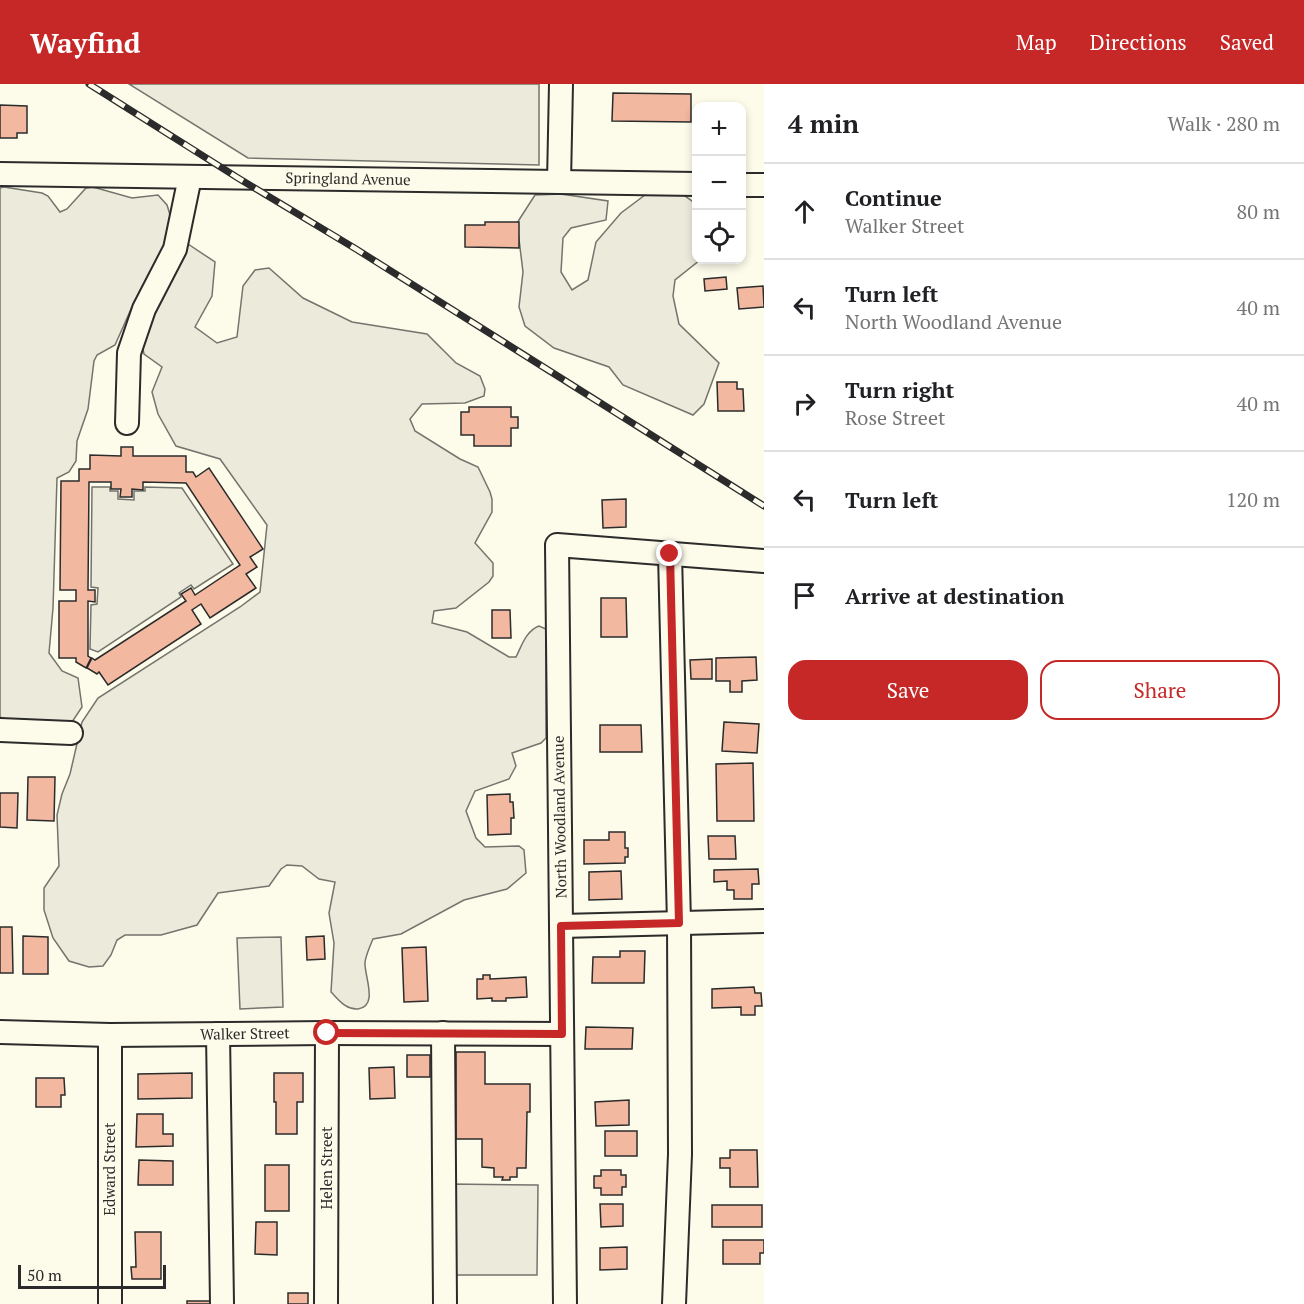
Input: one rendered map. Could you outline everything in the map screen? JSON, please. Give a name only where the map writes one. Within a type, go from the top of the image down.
[{"type":"street","points":[[559,182],[561,84]]},
{"type":"street","name":"Springland Avenue","points":[[0,174],[692,184]]},
{"type":"street","points":[[127,423],[129,353],[144,309],[175,249],[190,177]]},
{"type":"street","points":[[746,185],[764,185]]},
{"type":"street","name":"North Woodland Avenue","points":[[566,1304],[557,545],[670,554]]},
{"type":"street","points":[[674,1304],[680,1154],[679,923],[670,554],[764,561]]},
{"type":"street","points":[[0,730],[71,733]]},
{"type":"street","points":[[561,926],[764,921]]},
{"type":"street","name":"Walker Street","points":[[0,1032],[110,1035],[562,1034]]},
{"type":"street","name":"Helen Street","points":[[326,1304],[327,1033]]},
{"type":"street","points":[[443,1033],[445,1304]]},
{"type":"street","points":[[218,1034],[222,1304]]},
{"type":"street","name":"Edward Street","points":[[110,1035],[110,1304]]},
{"type":"shaded area","points":[[129,84],[539,84],[539,165],[248,158]]},
{"type":"shaded area","points":[[93,187],[132,198],[158,195],[167,205],[171,218],[172,238],[147,294],[132,307],[115,345],[97,355],[94,361],[88,409],[77,441],[76,461],[69,472],[57,478],[53,608],[49,653],[62,671],[78,678],[82,707],[60,740],[0,717],[0,188],[42,193],[48,196],[60,212],[67,209],[86,188]]},
{"type":"shaded area","points":[[653,189],[678,191],[692,201],[692,264],[695,264],[675,280],[673,296],[679,324],[719,363],[704,404],[693,415],[623,385],[609,367],[554,348],[525,326],[519,307],[523,272],[517,223],[535,195],[561,194],[608,201],[606,220],[571,228],[563,238],[561,272],[572,290],[588,280],[596,242],[621,213]]},
{"type":"shaded area","points":[[188,244],[215,262],[212,296],[195,327],[217,343],[237,337],[243,286],[255,270],[269,268],[303,298],[352,322],[427,334],[456,363],[480,376],[485,389],[484,396],[465,403],[422,404],[410,419],[415,431],[460,459],[478,467],[492,499],[492,512],[475,543],[493,563],[493,576],[489,582],[456,608],[434,611],[432,623],[467,632],[509,657],[516,657],[531,631],[539,626],[546,629],[546,738],[541,743],[512,753],[516,766],[509,779],[475,791],[466,811],[476,838],[485,847],[519,846],[524,850],[526,873],[507,889],[464,900],[401,934],[373,939],[365,962],[369,990],[368,1002],[364,1007],[358,1009],[346,1006],[331,992],[334,943],[329,913],[335,882],[319,879],[302,866],[287,865],[281,869],[269,886],[218,893],[197,925],[161,935],[125,935],[117,940],[111,955],[103,966],[89,967],[69,961],[53,938],[44,910],[44,888],[59,866],[57,815],[62,794],[70,774],[82,722],[98,698],[260,592],[267,525],[220,459],[176,446],[158,414],[152,392],[162,367],[144,354],[141,340],[182,248]]},
{"type":"shaded area","points":[[92,487],[110,487],[110,491],[118,491],[118,499],[134,500],[134,491],[145,491],[145,487],[182,488],[233,564],[194,589],[191,585],[179,593],[181,597],[98,652],[90,649],[91,605],[97,604],[98,588],[91,587]]},
{"type":"shaded area","points":[[281,937],[283,1007],[240,1009],[237,938]]},
{"type":"shaded area","points":[[449,1184],[538,1185],[537,1275],[449,1275]]},
{"type":"building","points":[[613,93],[691,94],[691,122],[612,121]]},
{"type":"building","points":[[0,105],[27,106],[27,133],[17,133],[17,138],[0,138]]},
{"type":"building","points":[[485,222],[519,222],[519,248],[465,247],[465,225],[485,225]]},
{"type":"building","points":[[726,277],[727,289],[705,291],[704,279]]},
{"type":"building","points":[[763,286],[764,307],[739,309],[737,288]]},
{"type":"building","points":[[717,382],[737,382],[737,389],[743,389],[744,411],[718,411]]},
{"type":"building","points":[[469,407],[511,407],[511,417],[518,417],[518,428],[511,428],[511,446],[474,446],[474,435],[461,435],[461,412],[469,412]]},
{"type":"building","points":[[121,447],[133,447],[133,456],[186,456],[186,472],[193,472],[196,477],[209,468],[263,549],[250,557],[257,567],[246,574],[256,588],[210,618],[201,604],[192,610],[201,624],[108,685],[99,672],[97,674],[87,668],[92,658],[95,660],[186,601],[181,594],[191,588],[195,595],[240,565],[186,483],[143,482],[143,490],[132,489],[132,497],[120,497],[121,489],[111,489],[111,482],[89,482],[88,590],[95,590],[95,602],[88,601],[88,656],[91,658],[86,668],[76,662],[76,658],[59,658],[59,601],[76,601],[76,590],[60,590],[61,481],[79,481],[79,469],[90,469],[90,455],[121,456]]},
{"type":"building","points":[[626,499],[626,527],[603,528],[602,500]]},
{"type":"building","points":[[601,598],[626,598],[627,637],[601,637]]},
{"type":"building","points":[[492,610],[510,610],[511,638],[492,638]]},
{"type":"building","points":[[756,657],[757,680],[742,681],[742,692],[730,692],[730,681],[716,681],[716,658]]},
{"type":"building","points":[[712,659],[712,679],[691,679],[690,660]]},
{"type":"building","points":[[724,722],[759,724],[757,753],[722,751]]},
{"type":"building","points":[[600,725],[641,725],[642,752],[600,752]]},
{"type":"building","points":[[753,763],[754,821],[717,821],[716,764]]},
{"type":"building","points":[[28,777],[55,777],[54,821],[27,820]]},
{"type":"building","points":[[0,793],[18,793],[17,828],[0,827]]},
{"type":"building","points":[[510,794],[514,818],[511,818],[511,834],[488,835],[487,795]]},
{"type":"building","points":[[609,832],[625,832],[625,848],[628,848],[628,857],[625,857],[625,863],[584,864],[584,840],[609,840]]},
{"type":"building","points":[[708,836],[735,836],[736,859],[709,859]]},
{"type":"building","points":[[758,869],[759,884],[752,884],[752,899],[734,899],[734,890],[727,890],[727,881],[714,882],[714,870]]},
{"type":"building","points":[[621,871],[622,899],[589,900],[589,872]]},
{"type":"building","points":[[0,927],[12,927],[13,973],[0,973]]},
{"type":"building","points":[[23,936],[48,937],[48,974],[23,974]]},
{"type":"building","points":[[324,936],[325,959],[307,960],[306,937]]},
{"type":"building","points":[[426,947],[428,1001],[404,1002],[402,948]]},
{"type":"building","points":[[620,951],[645,951],[644,983],[592,983],[593,957],[620,957]]},
{"type":"building","points":[[483,975],[490,975],[490,979],[526,977],[527,997],[506,998],[506,1001],[492,1001],[492,998],[477,999],[477,979],[483,979]]},
{"type":"building","points":[[754,987],[755,993],[761,993],[762,1006],[755,1006],[755,1015],[741,1015],[741,1007],[712,1008],[712,989]]},
{"type":"building","points":[[586,1027],[633,1028],[632,1049],[585,1049]]},
{"type":"building","points":[[456,1052],[485,1052],[485,1084],[530,1084],[526,1168],[517,1168],[517,1177],[502,1180],[503,1177],[494,1177],[494,1168],[482,1167],[482,1139],[456,1139]]},
{"type":"building","points":[[407,1055],[430,1055],[430,1077],[407,1077]]},
{"type":"building","points":[[394,1067],[395,1098],[370,1099],[369,1068]]},
{"type":"building","points":[[192,1073],[192,1098],[138,1099],[138,1074]]},
{"type":"building","points":[[274,1073],[303,1073],[303,1102],[297,1102],[297,1134],[276,1134]]},
{"type":"building","points":[[36,1078],[64,1078],[65,1095],[61,1095],[61,1107],[36,1107]]},
{"type":"building","points":[[629,1100],[629,1125],[596,1126],[595,1102]]},
{"type":"building","points":[[137,1114],[163,1114],[163,1134],[173,1134],[173,1146],[136,1147]]},
{"type":"building","points":[[605,1131],[637,1131],[637,1156],[605,1156]]},
{"type":"building","points":[[730,1150],[757,1150],[758,1187],[730,1187],[730,1168],[720,1168],[720,1158],[730,1158]]},
{"type":"building","points":[[139,1160],[173,1161],[173,1185],[138,1185]]},
{"type":"building","points":[[265,1165],[289,1165],[289,1211],[265,1211]]},
{"type":"building","points":[[601,1170],[621,1170],[621,1175],[626,1175],[626,1187],[622,1187],[622,1195],[601,1195],[601,1188],[594,1188],[594,1176],[601,1176]]},
{"type":"building","points":[[600,1204],[623,1204],[623,1226],[601,1227]]},
{"type":"building","points":[[712,1205],[762,1205],[762,1227],[712,1227]]},
{"type":"building","points":[[256,1222],[277,1222],[277,1255],[255,1254]]},
{"type":"building","points":[[135,1232],[161,1232],[161,1279],[132,1279],[131,1267],[136,1267]]},
{"type":"building","points":[[723,1240],[764,1240],[764,1253],[760,1253],[760,1264],[723,1264]]},
{"type":"building","points":[[627,1247],[627,1269],[600,1270],[600,1248]]},
{"type":"building","points":[[288,1293],[308,1293],[308,1304],[288,1304]]},
{"type":"building","points":[[187,1301],[210,1301],[210,1304],[187,1304]]},
{"type":"railway","points":[[89,84],[764,506]]},
{"type":"route","points":[[327,1033],[562,1034],[561,926],[679,923],[670,554]]}]
